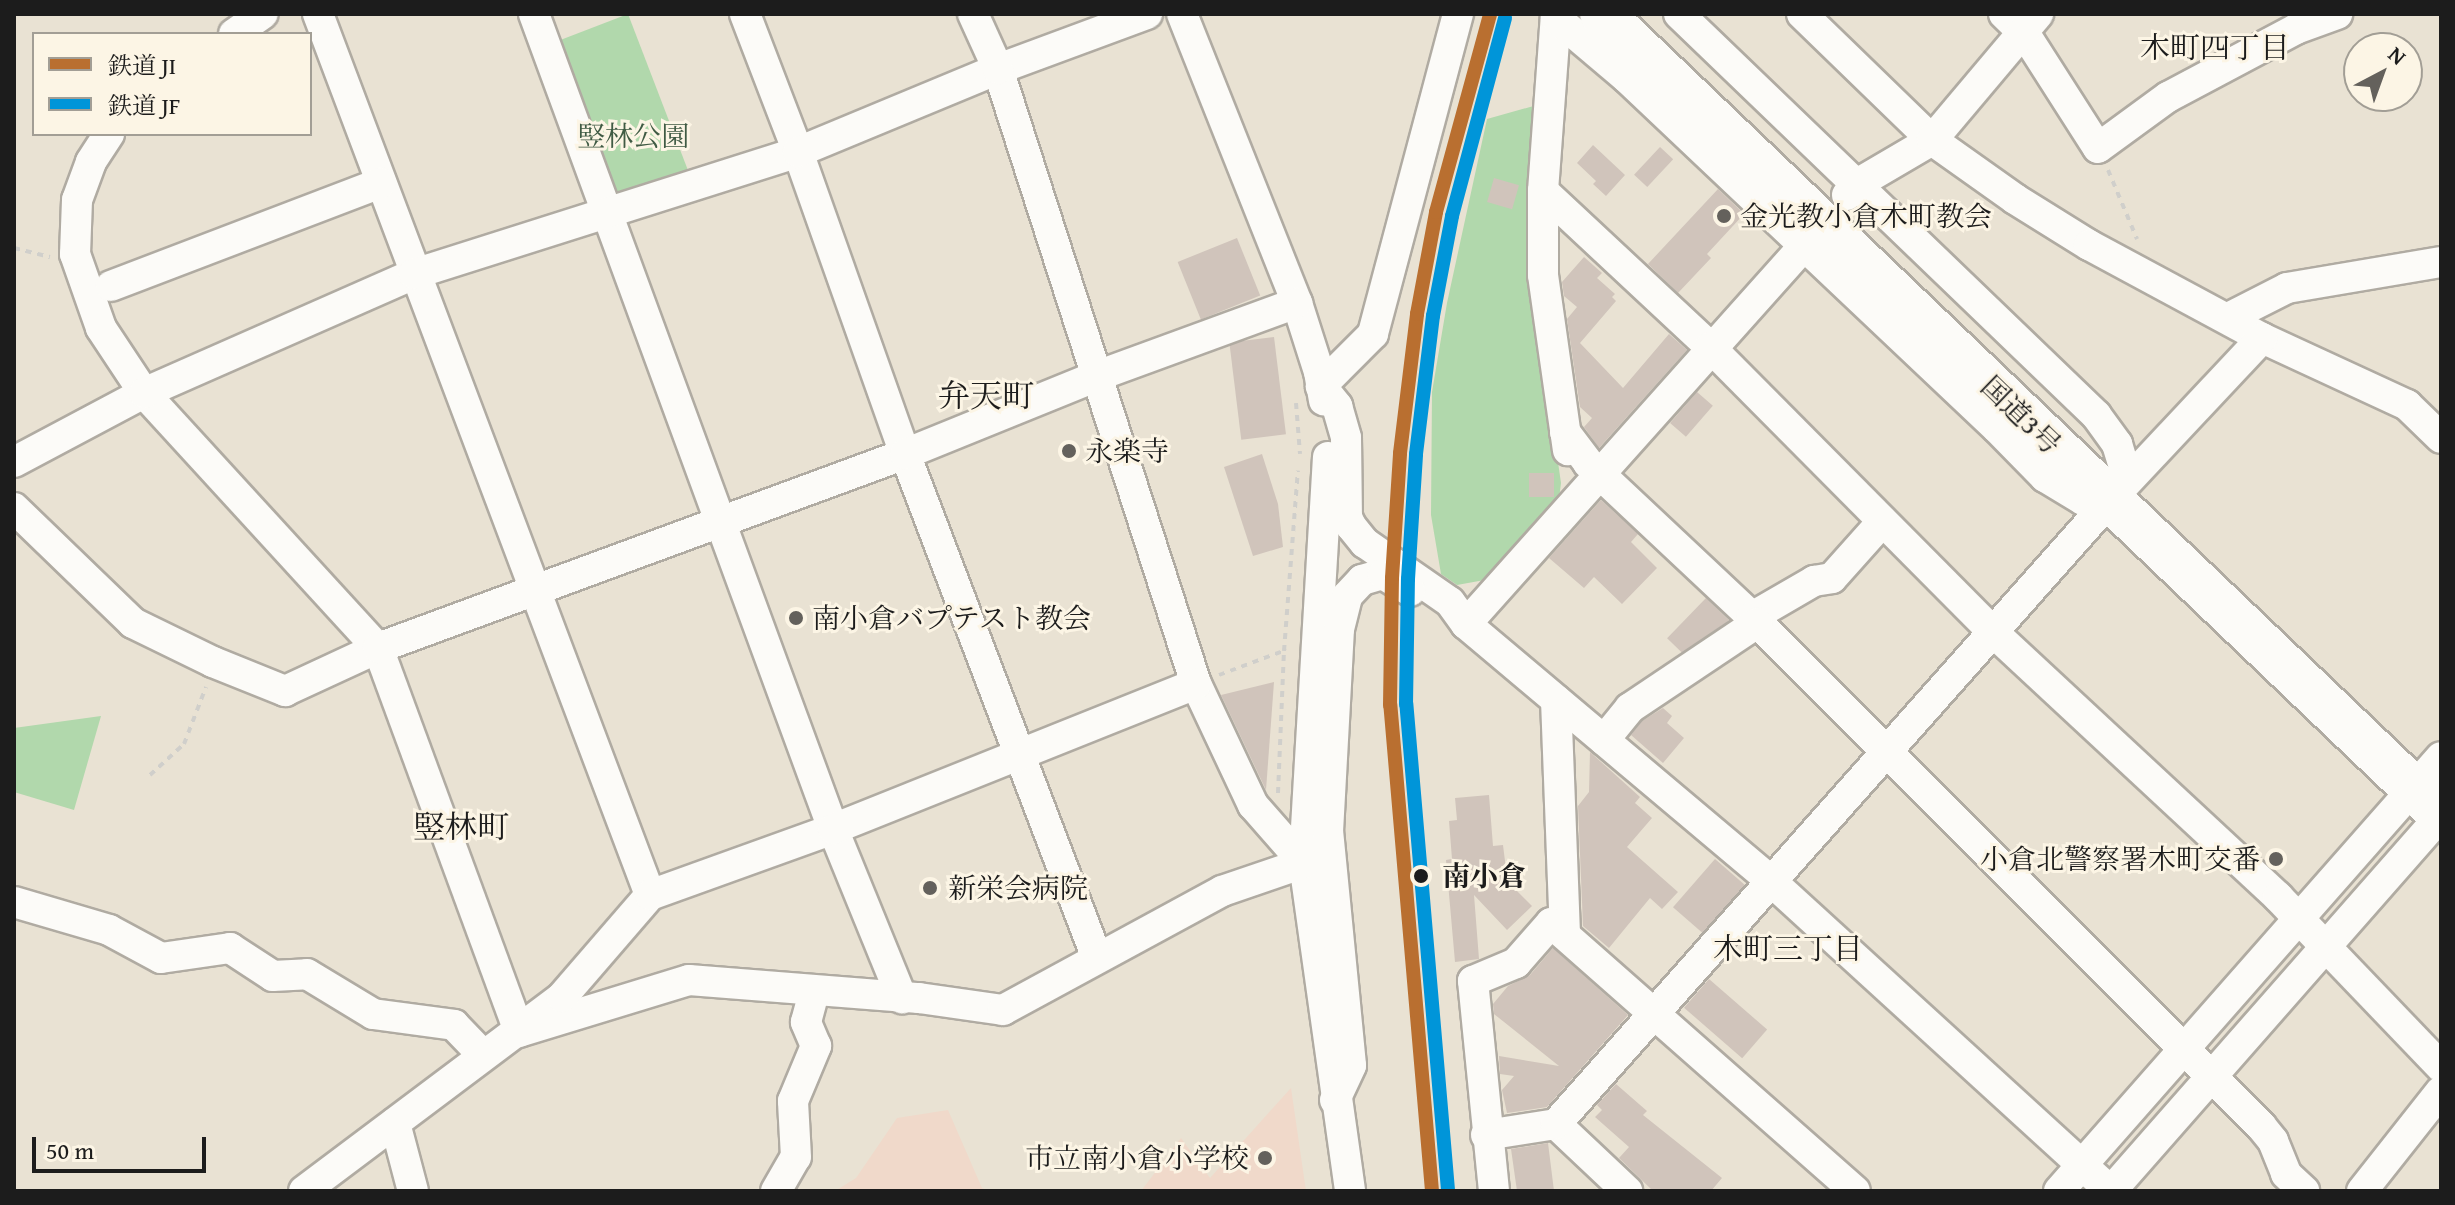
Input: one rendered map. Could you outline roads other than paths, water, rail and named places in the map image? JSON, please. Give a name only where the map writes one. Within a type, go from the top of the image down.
[{"type":"highway","name":"国道3号","points":[[1602,14],[1785,171]]},
{"type":"highway","name":"国道3号","points":[[1635,14],[1785,171],[2435,786]]},
{"type":"street","points":[[237,32],[263,14]]},
{"type":"street","points":[[318,14],[650,895]]},
{"type":"street","points":[[534,14],[833,829],[902,998]]},
{"type":"street","points":[[745,14],[798,152],[905,454],[1097,958]]},
{"type":"street","points":[[973,14],[998,69],[1196,684],[1253,805],[1304,863]]},
{"type":"street","points":[[14,462],[144,393],[414,274],[798,152],[998,69],[1147,14]]},
{"type":"street","points":[[1182,14],[1297,303],[1308,389],[1329,428],[1304,863],[1350,1191]]},
{"type":"street","points":[[1308,389],[1373,334],[1458,14]]},
{"type":"street","points":[[1679,14],[1852,190],[2103,424],[2117,444],[2119,489]]},
{"type":"street","points":[[1802,14],[1932,140],[2015,199],[2262,338],[2407,405],[2441,438]]},
{"type":"street","points":[[1852,190],[1932,140],[2022,21],[2098,148],[2168,97],[2296,29],[2337,14]]},
{"type":"street","points":[[1556,16],[1808,241],[2045,477],[2083,500],[2119,489]]},
{"type":"street","points":[[1556,16],[1543,191],[1543,275],[1577,498]]},
{"type":"street","points":[[108,136],[91,162],[77,200],[64,256],[101,328],[144,393],[378,648],[519,1032]]},
{"type":"street","points":[[111,286],[381,183]]},
{"type":"street","points":[[1543,191],[1710,347],[1994,633],[2298,918],[2441,1067]]},
{"type":"street","points":[[1466,624],[1710,347],[1808,241]]},
{"type":"street","points":[[2228,318],[2287,288],[2441,262]]},
{"type":"street","points":[[14,508],[133,623],[213,662],[285,691],[378,648],[905,454],[1097,376],[1297,303]]},
{"type":"street","points":[[1486,1135],[1556,1124],[1887,755],[2119,489],[2262,338]]},
{"type":"street","points":[[1308,389],[1337,406],[1346,438],[1347,517],[1365,543],[1450,602],[1466,624],[1772,882],[2111,1191],[2324,945],[2435,786]]},
{"type":"street","points":[[1565,432],[1598,473],[1755,620],[2261,1126],[2273,1141],[2286,1174],[2304,1191]]},
{"type":"street","points":[[1604,740],[1630,708],[1814,581],[1832,578],[1883,521]]},
{"type":"street","points":[[1335,1100],[1351,1065],[1328,832],[1343,610],[1356,584],[1368,576],[1383,574],[1445,615],[1466,624]]},
{"type":"street","points":[[304,1191],[562,997],[650,895],[833,829],[1196,684]]},
{"type":"street","points":[[1556,700],[1565,935]]},
{"type":"street","points":[[2059,1191],[2298,918],[2435,786]]},
{"type":"street","points":[[519,1032],[689,980],[1003,1010],[1222,891],[1304,863]]},
{"type":"street","points":[[14,902],[109,930],[161,958],[230,948],[273,976],[307,974],[373,1014],[454,1025],[483,1055]]},
{"type":"street","points":[[1494,1191],[1473,981],[1516,963],[1551,923],[1855,1191]]},
{"type":"street","points":[[776,1191],[796,1157],[793,1101],[816,1046],[806,1022],[814,992]]},
{"type":"street","points":[[2363,1190],[2441,1091]]},
{"type":"street","points":[[395,1123],[413,1191]]},
{"type":"street","points":[[1556,1124],[1627,1191]]},
{"type":"rail line","name":"JI","points":[[1432,1191],[1390,705],[1392,578],[1400,453],[1417,314],[1436,212],[1490,14]]},
{"type":"rail line","name":"JF","points":[[1448,1190],[1406,704],[1408,579],[1416,454],[1433,316],[1452,216],[1505,18]]},
{"type":"place","name":"金光教小倉木町教会","points":[[1724,216]]},
{"type":"place","name":"永楽寺","points":[[1069,451]]},
{"type":"place","name":"南小倉バプテスト教会","points":[[796,618]]},
{"type":"place","name":"小倉北警察署木町交番","points":[[2276,859]]},
{"type":"place","name":"南小倉","points":[[1421,876]]},
{"type":"place","name":"新栄会病院","points":[[930,888]]},
{"type":"place","name":"市立南小倉小学校","points":[[1265,1158]]},
{"type":"district","name":"木町四丁目","points":[[2215,47]]},
{"type":"district","name":"弁天町","points":[[986,396]]},
{"type":"district","name":"竪林町","points":[[461,827]]},
{"type":"district","name":"木町三丁目","points":[[1788,948]]},
{"type":"park label","name":"竪林公園","points":[[633,136]]}]
